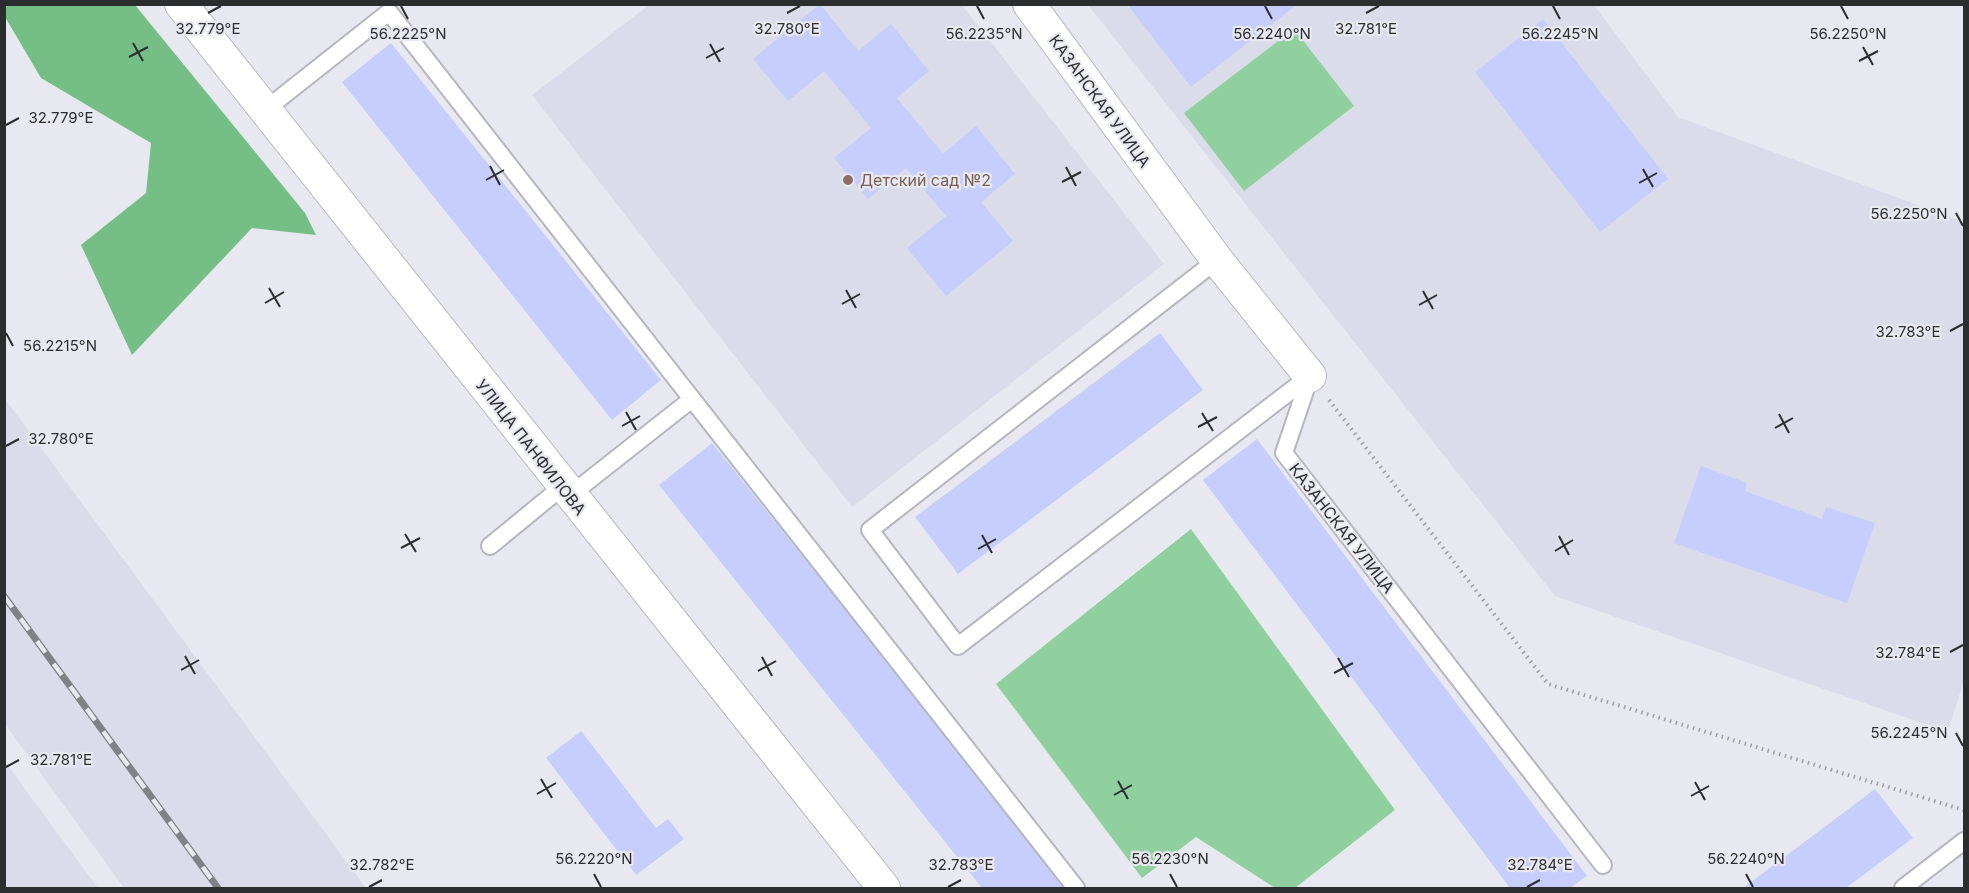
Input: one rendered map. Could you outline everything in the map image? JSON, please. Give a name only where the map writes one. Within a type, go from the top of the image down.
[{"type":"street","name":"УЛИЦА ПАНФИЛОВА","points":[[181,4],[566,492],[884,888]]},
{"type":"street","name":"КАЗАНСКАЯ УЛИЦА","points":[[1029,4],[1217,260],[1310,375]]},
{"type":"lane","points":[[265,110],[389,12],[1076,888]]},
{"type":"lane","points":[[1217,260],[870,530],[958,646],[1310,375]]},
{"type":"lane","name":"КАЗАНСКАЯ УЛИЦА","points":[[1310,375],[1284,453],[1603,865]]},
{"type":"lane","points":[[490,546],[692,399]]},
{"type":"lane","points":[[1903,888],[1965,841]]},
{"type":"path","points":[[1310,375],[1548,684],[1965,810]]},
{"type":"shaded area","name":"Детский сад №2","points":[[649,5],[962,5],[1164,264],[852,507],[532,95]]},
{"type":"shaded area","points":[[1088,5],[1594,5],[1678,117],[1964,222],[1964,680],[1948,732],[1555,596]]},
{"type":"shaded area","points":[[4,399],[366,888],[124,888],[5,724]]},
{"type":"shaded area","points":[[5,762],[98,888],[5,888]]},
{"type":"green space","points":[[5,4],[135,5],[305,213],[316,235],[252,228],[132,355],[81,245],[146,193],[151,143],[41,78],[5,17]]},
{"type":"green space","points":[[1294,29],[1354,106],[1244,191],[1184,113]]},
{"type":"green space","points":[[1191,529],[1395,810],[1295,888],[1275,888],[1196,837],[1142,878],[996,684]]},
{"type":"building","points":[[820,4],[858,51],[891,24],[929,71],[897,98],[943,154],[976,126],[1015,174],[981,202],[1013,241],[946,296],[907,248],[946,216],[906,168],[868,199],[834,158],[871,128],[824,71],[788,101],[753,59]]},
{"type":"building","points":[[1127,4],[1292,4],[1294,7],[1191,87]]},
{"type":"building","points":[[1543,19],[1668,179],[1600,232],[1475,72]]},
{"type":"building","points":[[391,43],[661,380],[612,420],[342,82]]},
{"type":"building","points":[[1160,333],[1203,390],[958,574],[915,517]]},
{"type":"building","points":[[1257,439],[1587,876],[1570,888],[1510,888],[1203,480]]},
{"type":"building","points":[[712,443],[1069,888],[982,888],[659,485]]},
{"type":"building","points":[[1701,466],[1747,483],[1745,491],[1822,519],[1826,507],[1875,523],[1847,603],[1674,543]]},
{"type":"building","points":[[581,731],[656,828],[668,819],[684,839],[636,875],[546,758]]},
{"type":"building","points":[[1875,789],[1913,838],[1846,888],[1743,888]]},
{"type":"railway","points":[[4,596],[218,888]]},
{"type":"place","name":"Детский сад №2","points":[[848,180]]}]
